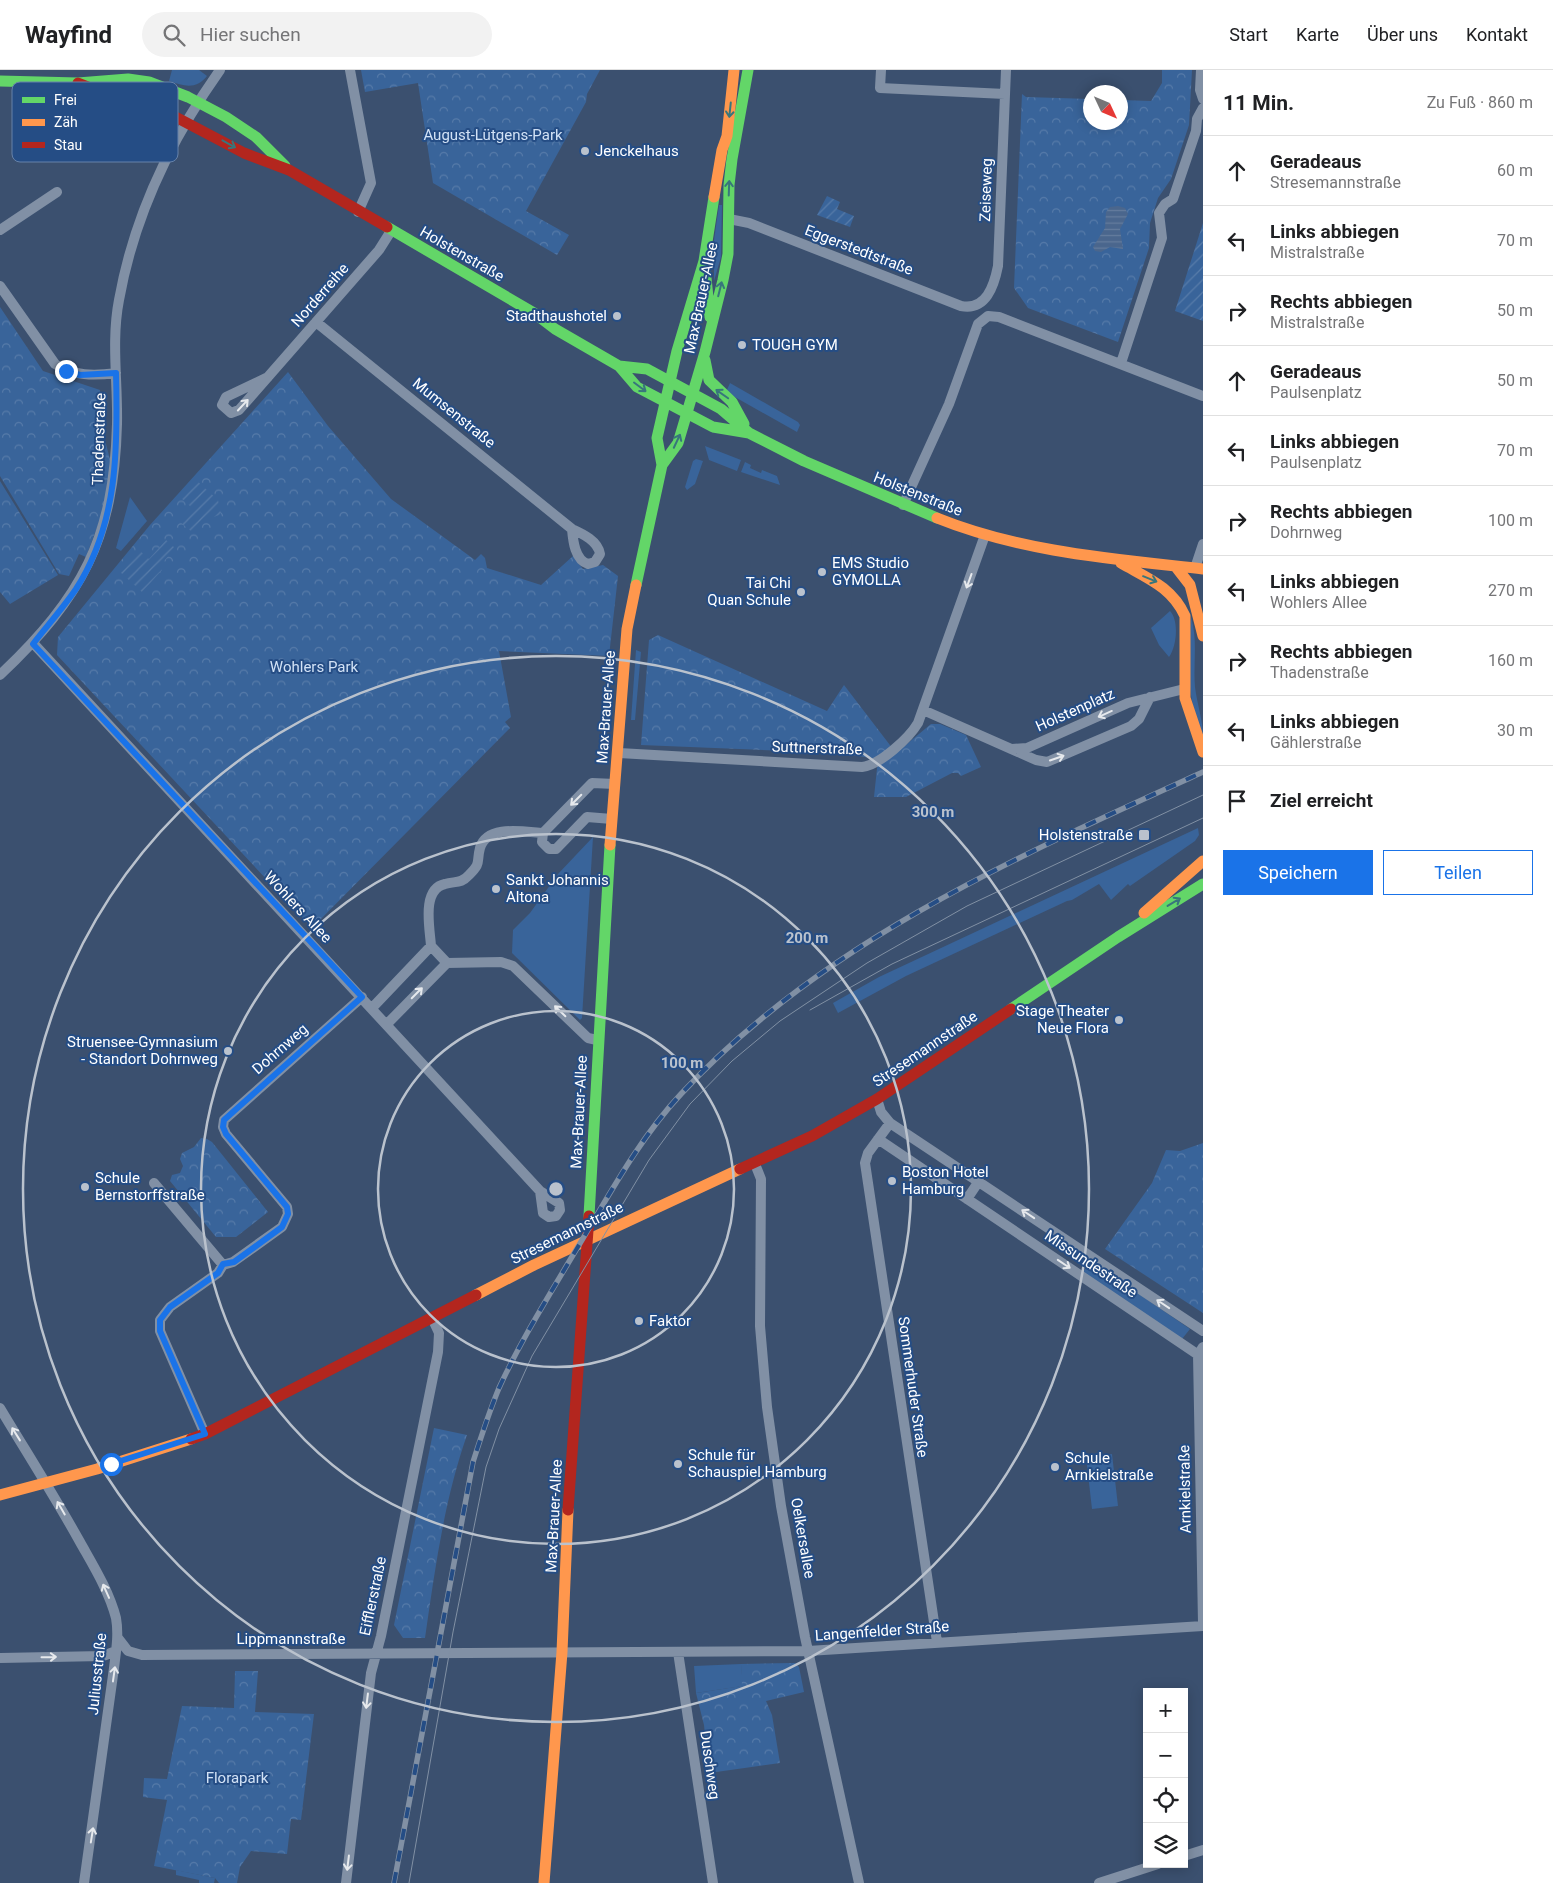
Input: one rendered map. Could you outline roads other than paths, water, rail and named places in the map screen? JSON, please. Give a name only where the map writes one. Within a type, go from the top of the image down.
[{"type":"main road","name":"Max-Brauer-Allee","points":[[544,1883],[562,1652],[569,1491],[588,1240],[612,819],[632,601],[662,465],[657,438],[670,381],[704,261],[722,150],[727,136],[734,70]]},
{"type":"main road","name":"Max-Brauer-Allee","points":[[662,465],[678,443],[705,352],[728,254],[729,185],[748,70]]},
{"type":"main road","name":"Holstenstraße","points":[[88,82],[128,78],[145,82]]},
{"type":"main road","name":"Holstenstraße","points":[[0,81],[39,82]]},
{"type":"main road","name":"Holstenstraße","points":[[178,93],[198,102],[256,137],[289,170]]},
{"type":"main road","name":"Holstenstraße","points":[[178,118],[244,153],[289,170],[619,366],[637,387],[665,403],[713,427],[749,433]]},
{"type":"main road","points":[[704,261],[711,325]]},
{"type":"main road","points":[[705,352],[707,376],[715,389],[732,400],[749,433]]},
{"type":"main road","name":"Holstenstraße","points":[[619,366],[647,369],[721,409],[749,433],[804,461],[903,505],[985,535],[1058,552],[1119,561],[1199,569]]},
{"type":"main road","points":[[1119,561],[1139,574],[1160,583],[1172,592],[1181,606],[1185,625],[1184,689],[1188,710],[1203,752]]},
{"type":"main road","points":[[1176,567],[1190,585],[1203,636]]},
{"type":"main road","name":"Stresemannstraße","points":[[1118,936],[1203,861]]},
{"type":"main road","name":"Stresemannstraße","points":[[0,1495],[46,1483],[205,1434],[636,1216],[755,1164],[843,1120],[1118,936],[1203,884]]},
{"type":"street","name":"Thadenstraße","points":[[178,137],[186,121],[220,70]]},
{"type":"street","points":[[350,70],[371,183],[358,212]]},
{"type":"street","points":[[881,70],[880,88],[1005,94]]},
{"type":"street","name":"Zeiseweg","points":[[977,304],[991,291],[998,266],[1006,70]]},
{"type":"street","points":[[1201,70],[1200,90],[1203,99]]},
{"type":"street","points":[[1121,363],[1162,238],[1158,213],[1165,204],[1173,199],[1196,131],[1197,119],[1203,108]]},
{"type":"street","name":"Thadenstraße","points":[[0,675],[33,644],[76,589],[104,528],[114,477],[117,423],[116,330],[118,301],[126,268],[155,182],[165,162]]},
{"type":"street","points":[[0,230],[57,192]]},
{"type":"street","name":"Eggerstedtstraße","points":[[729,219],[749,223],[961,306],[977,304]]},
{"type":"street","name":"Norderreihe","points":[[268,377],[379,250],[391,231]]},
{"type":"street","points":[[0,286],[55,364],[80,375],[116,373]]},
{"type":"street","points":[[903,505],[949,404],[978,324],[985,318],[999,317],[1203,396]]},
{"type":"street","name":"Mumsenstraße","points":[[316,322],[572,529]]},
{"type":"street","name":"Suttnerstraße","points":[[619,753],[868,766],[880,760],[910,734],[918,723],[985,535]]},
{"type":"street","points":[[1199,569],[1203,544]]},
{"type":"street","name":"Wohlers Allee","points":[[33,644],[540,1191]]},
{"type":"street","name":"Holstenplatz","points":[[1011,749],[1027,748],[1128,703],[1184,689]]},
{"type":"street","points":[[923,710],[1036,760],[1047,762],[1131,726],[1138,719],[1150,697]]},
{"type":"street","points":[[612,819],[587,817],[556,849],[549,849],[542,842],[543,833],[592,783],[615,784]]},
{"type":"street","points":[[447,963],[431,946],[429,902],[432,894],[440,886],[460,883],[465,879],[479,864],[482,844],[494,833],[502,831],[543,833]]},
{"type":"street","points":[[372,1008],[431,946]]},
{"type":"street","points":[[387,1024],[447,963],[501,962],[513,966],[583,1034],[588,1038],[598,1040]]},
{"type":"street","name":"Dohrnweg","points":[[223,1264],[234,1262],[282,1227],[288,1214],[287,1207],[226,1134],[223,1127],[229,1114],[362,997]]},
{"type":"street","name":"Missundestraße","points":[[877,1099],[882,1112],[890,1122],[1203,1331]]},
{"type":"street","points":[[878,1139],[890,1122]]},
{"type":"street","name":"Missundestraße","points":[[878,1139],[1201,1353]]},
{"type":"street","name":"Sommerhuder Straße","points":[[878,1139],[868,1153],[865,1163],[937,1642]]},
{"type":"street","name":"Oelkersallee","points":[[755,1164],[761,1179],[760,1326],[767,1407],[781,1506],[808,1651],[860,1883]]},
{"type":"street","points":[[967,1199],[979,1181]]},
{"type":"street","points":[[154,1183],[223,1264],[218,1273],[170,1307],[160,1320],[160,1331],[205,1434]]},
{"type":"street","name":"Eifflerstraße","points":[[346,1883],[371,1673],[438,1352],[439,1333],[432,1318]]},
{"type":"street","name":"Arnkielstraße","points":[[1201,1353],[1203,1624]]},
{"type":"street","name":"Juliusstraße","points":[[0,1408],[46,1483],[108,1595],[116,1619],[118,1638],[84,1883]]},
{"type":"street","name":"Langenfelder Straße","points":[[562,1652],[808,1651],[1203,1624]]},
{"type":"street","name":"Lippmannstraße","points":[[118,1638],[128,1651],[142,1655],[562,1652]]},
{"type":"street","points":[[0,1658],[103,1656],[116,1651]]},
{"type":"street","name":"Duschweg","points":[[678,1652],[712,1883]]},
{"type":"street","points":[[1188,1855],[1203,1850]]},
{"type":"street","points":[[1099,1883],[1146,1868]]},
{"type":"tram line","points":[[409,1883],[453,1632],[486,1467],[499,1429],[532,1356],[649,1160],[690,1104],[732,1061],[780,1021],[867,963],[967,906],[1203,795]]},
{"type":"tram line","points":[[810,1010],[892,964],[1203,818]]},
{"type":"railway","points":[[394,1883],[473,1462],[485,1425],[499,1388],[525,1337],[610,1193],[650,1131],[681,1094],[736,1040],[796,992],[859,948],[925,908],[993,871],[1203,772]]},
{"type":"place","name":"Jenckelhaus","points":[[585,151]]},
{"type":"place","name":"Stadthaushotel","points":[[617,316]]},
{"type":"place","name":"TOUGH GYM","points":[[742,345]]},
{"type":"place","name":"EMS Studio GYMOLLA","points":[[822,572]]},
{"type":"place","name":"Tai Chi Quan Schule","points":[[801,592]]},
{"type":"place","name":"Holstenstraße","points":[[1144,835]]},
{"type":"place","name":"Sankt Johannis Altona","points":[[496,889]]},
{"type":"place","name":"Stage Theater Neue Flora","points":[[1119,1020]]},
{"type":"place","name":"Struensee-Gymnasium - Standort Dohrnweg","points":[[228,1051]]},
{"type":"place","name":"Boston Hotel Hamburg","points":[[892,1181]]},
{"type":"place","name":"Schule Bernstorffstraße","points":[[85,1187]]},
{"type":"place","name":"Faktor","points":[[639,1321]]},
{"type":"place","name":"Schule für Schauspiel Hamburg","points":[[678,1464]]},
{"type":"place","name":"Schule Arnkielstraße","points":[[1055,1467]]},
{"type":"park label","name":"August-Lütgens-Park","points":[[493,135]]},
{"type":"park label","name":"Wohlers Park","points":[[314,667]]},
{"type":"park label","name":"Florapark","points":[[237,1778]]}]
